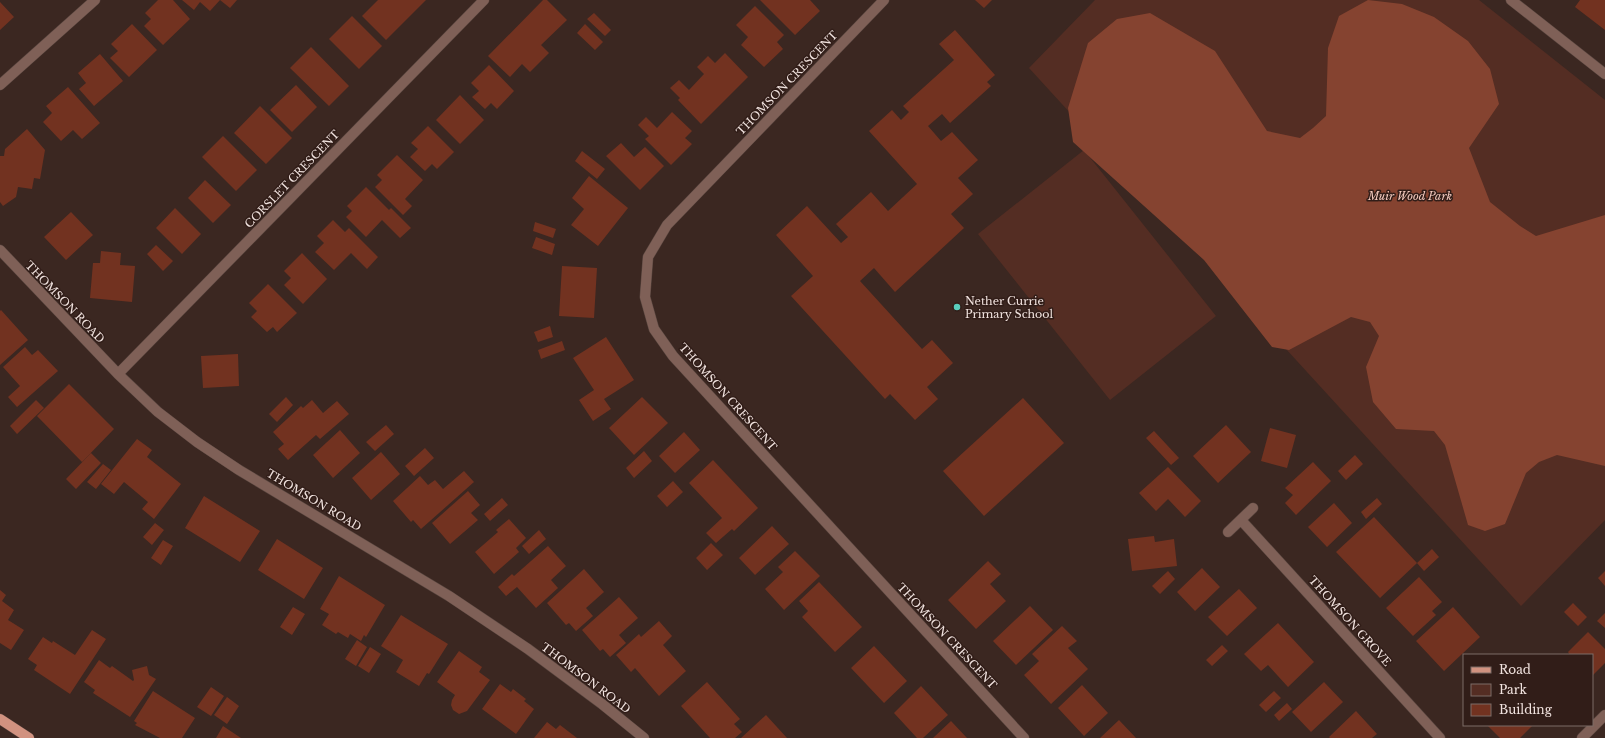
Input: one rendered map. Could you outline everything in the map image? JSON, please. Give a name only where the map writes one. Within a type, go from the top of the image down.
[{"type":"main road","points":[[0,719],[29,738]]},
{"type":"street","points":[[0,85],[94,0]]},
{"type":"street","name":"CORSLET CRESCENT","points":[[118,374],[484,0]]},
{"type":"street","name":"THOMSON CRESCENT","points":[[884,0],[666,226],[648,258],[645,297],[654,329],[673,356],[1024,738]]},
{"type":"street","points":[[1511,0],[1605,74]]},
{"type":"street","name":"THOMSON ROAD","points":[[0,250],[118,374],[158,412],[197,442],[239,470],[450,596],[528,649],[602,704],[644,738]]},
{"type":"street","points":[[1228,532],[1253,508]]},
{"type":"street","name":"THOMSON GROVE","points":[[1241,520],[1440,738]]},
{"type":"street","points":[[1582,738],[1605,715]]},
{"type":"green space","name":"Muir Wood Park","points":[[1095,0],[1479,0],[1605,100],[1605,520],[1521,606],[1029,68]]},
{"type":"green space","name":"Muir Wood Park","points":[[1368,0],[1402,4],[1434,17],[1468,41],[1490,69],[1499,104],[1469,148],[1490,202],[1520,226],[1536,236],[1605,215],[1605,466],[1557,455],[1539,462],[1526,473],[1505,524],[1485,531],[1468,525],[1445,445],[1434,431],[1396,429],[1373,402],[1366,367],[1379,336],[1370,322],[1351,317],[1289,350],[1272,347],[1204,260],[1073,142],[1068,108],[1088,43],[1117,19],[1150,13],[1215,51],[1267,131],[1300,138],[1326,116],[1328,48],[1339,16]]},
{"type":"green space","points":[[1084,150],[1216,316],[1110,400],[978,234]]},
{"type":"building","points":[[158,0],[173,0],[190,19],[163,45],[144,26],[151,19],[145,13]]},
{"type":"building","points":[[182,0],[220,0],[210,11],[200,2],[194,10]]},
{"type":"building","points":[[220,0],[237,0],[230,8]]},
{"type":"building","points":[[378,0],[426,0],[386,40],[362,16]]},
{"type":"building","points":[[543,0],[547,0],[567,20],[541,45],[549,53],[530,72],[522,64],[510,77],[488,56]]},
{"type":"building","points":[[760,0],[810,0],[820,11],[795,35]]},
{"type":"building","points":[[975,0],[992,0],[984,8]]},
{"type":"building","points":[[1580,0],[1605,0],[1605,30],[1575,7]]},
{"type":"building","points":[[0,2],[14,17],[0,30]]},
{"type":"building","points":[[755,6],[784,35],[777,42],[783,49],[764,67],[741,45],[748,37],[736,25]]},
{"type":"building","points":[[594,13],[611,30],[605,36],[587,19]]},
{"type":"building","points":[[352,16],[382,46],[359,69],[329,39]]},
{"type":"building","points":[[132,24],[157,50],[129,77],[110,58],[118,51],[111,44]]},
{"type":"building","points":[[585,24],[603,42],[595,50],[577,33]]},
{"type":"building","points":[[955,30],[995,75],[987,82],[991,86],[950,123],[942,114],[928,126],[941,141],[952,132],[978,160],[958,178],[973,194],[951,214],[964,228],[895,292],[874,268],[860,281],[922,349],[932,340],[953,363],[927,387],[938,399],[915,420],[890,394],[885,399],[791,296],[813,276],[776,235],[807,206],[841,243],[848,237],[836,224],[871,192],[888,211],[917,184],[869,131],[892,110],[901,120],[909,112],[903,106],[954,60],[939,44]]},
{"type":"building","points":[[311,47],[349,86],[329,106],[290,68]]},
{"type":"building","points":[[725,53],[748,77],[701,124],[678,100],[680,98],[670,88],[679,80],[689,90],[704,74],[697,67],[708,56],[715,63]]},
{"type":"building","points":[[100,54],[123,81],[94,106],[79,89],[86,83],[78,73]]},
{"type":"building","points":[[489,65],[514,91],[497,109],[491,103],[485,109],[472,97],[479,91],[471,83]]},
{"type":"building","points":[[296,85],[317,107],[292,132],[270,110]]},
{"type":"building","points":[[68,87],[100,123],[82,139],[73,130],[61,141],[43,122],[52,113],[46,106]]},
{"type":"building","points":[[460,95],[484,120],[460,144],[436,120]]},
{"type":"building","points":[[260,106],[292,138],[266,164],[234,133]]},
{"type":"building","points":[[672,112],[692,131],[685,138],[692,144],[671,165],[645,139],[649,136],[638,125],[646,117],[657,128]]},
{"type":"building","points":[[428,126],[454,152],[437,169],[432,164],[425,171],[410,157],[418,149],[411,143]]},
{"type":"building","points":[[27,129],[45,150],[40,179],[34,178],[32,189],[18,187],[16,197],[3,206],[0,202],[0,156],[4,156],[5,149]]},
{"type":"building","points":[[223,136],[257,170],[236,191],[202,157]]},
{"type":"building","points":[[621,143],[634,157],[645,147],[664,166],[640,190],[606,156]]},
{"type":"building","points":[[582,151],[605,169],[597,179],[575,161]]},
{"type":"building","points":[[397,155],[423,180],[405,199],[412,206],[403,215],[375,187],[382,180],[377,175]]},
{"type":"building","points":[[589,176],[628,208],[598,246],[571,225],[584,209],[572,198]]},
{"type":"building","points":[[205,180],[231,205],[213,223],[188,198]]},
{"type":"building","points":[[366,187],[389,210],[391,208],[411,228],[400,238],[382,220],[366,237],[346,217],[352,211],[347,206]]},
{"type":"building","points":[[175,208],[201,234],[182,254],[156,228]]},
{"type":"building","points":[[71,212],[93,235],[66,260],[44,237]]},
{"type":"building","points":[[333,220],[345,232],[349,228],[378,257],[367,269],[351,253],[334,270],[315,252],[324,243],[317,236]]},
{"type":"building","points":[[535,222],[556,229],[553,238],[533,231]]},
{"type":"building","points":[[536,237],[555,244],[552,255],[532,248]]},
{"type":"building","points":[[156,245],[173,261],[163,271],[147,254]]},
{"type":"building","points":[[101,251],[121,253],[120,265],[135,266],[132,302],[90,298],[93,263],[100,263]]},
{"type":"building","points":[[302,253],[327,279],[303,304],[284,285],[291,278],[284,271]]},
{"type":"building","points":[[562,266],[597,268],[594,318],[559,316]]},
{"type":"building","points":[[268,284],[297,313],[277,332],[273,327],[267,332],[251,317],[257,311],[249,303]]},
{"type":"building","points":[[1,310],[28,340],[0,365],[0,311]]},
{"type":"building","points":[[550,326],[553,337],[538,342],[534,332]]},
{"type":"building","points":[[606,337],[634,380],[604,399],[611,409],[593,421],[579,400],[594,390],[573,358]]},
{"type":"building","points":[[562,341],[565,350],[541,359],[538,350]]},
{"type":"building","points":[[25,347],[32,355],[38,350],[58,371],[17,407],[8,397],[20,386],[3,367]]},
{"type":"building","points":[[238,354],[239,386],[203,388],[201,356]]},
{"type":"building","points":[[69,384],[114,429],[82,462],[37,416]]},
{"type":"building","points":[[286,397],[293,405],[277,422],[269,414]]},
{"type":"building","points":[[642,397],[668,423],[634,455],[609,428]]},
{"type":"building","points":[[1023,398],[1064,443],[984,516],[943,471]]},
{"type":"building","points":[[36,400],[44,408],[17,434],[10,426]]},
{"type":"building","points":[[312,400],[323,413],[337,401],[349,414],[320,439],[316,435],[288,460],[278,449],[284,444],[273,432],[301,406],[303,408]]},
{"type":"building","points":[[386,425],[394,434],[375,451],[366,442]]},
{"type":"building","points":[[1226,425],[1251,452],[1218,483],[1193,456]]},
{"type":"building","points":[[1270,428],[1296,435],[1287,468],[1261,461]]},
{"type":"building","points":[[340,430],[360,453],[333,478],[313,455]]},
{"type":"building","points":[[1154,431],[1179,458],[1171,465],[1146,438]]},
{"type":"building","points":[[684,432],[700,450],[675,473],[659,456]]},
{"type":"building","points":[[137,439],[152,450],[147,457],[181,484],[154,519],[142,509],[148,502],[124,482],[114,494],[101,484]]},
{"type":"building","points":[[425,448],[434,458],[414,476],[405,466]]},
{"type":"building","points":[[644,451],[652,461],[634,478],[626,468]]},
{"type":"building","points":[[381,452],[400,474],[371,500],[352,478]]},
{"type":"building","points":[[91,453],[101,463],[76,489],[66,479]]},
{"type":"building","points":[[1355,455],[1363,464],[1346,480],[1338,471]]},
{"type":"building","points":[[713,460],[758,508],[734,531],[732,529],[716,543],[706,533],[722,518],[689,483]]},
{"type":"building","points":[[1313,462],[1331,481],[1296,515],[1285,503],[1293,495],[1285,488]]},
{"type":"building","points":[[103,464],[111,470],[96,489],[87,482]]},
{"type":"building","points":[[1168,467],[1201,501],[1185,517],[1168,499],[1156,511],[1139,493]]},
{"type":"building","points":[[464,471],[474,482],[421,529],[413,520],[411,522],[393,501],[420,476],[428,485],[435,480],[443,489]]},
{"type":"building","points":[[673,481],[683,492],[667,507],[657,496]]},
{"type":"building","points":[[468,491],[480,505],[471,513],[478,520],[450,544],[432,523]]},
{"type":"building","points":[[204,496],[260,531],[240,562],[185,528]]},
{"type":"building","points":[[502,498],[508,505],[490,521],[484,514]]},
{"type":"building","points":[[1377,498],[1382,504],[1366,519],[1361,512]]},
{"type":"building","points":[[1334,503],[1352,523],[1327,547],[1308,527]]},
{"type":"building","points":[[1374,517],[1417,563],[1380,598],[1336,552]]},
{"type":"building","points":[[509,519],[526,538],[516,548],[519,552],[494,574],[475,552],[498,532],[496,530]]},
{"type":"building","points":[[155,523],[164,530],[152,545],[143,537]]},
{"type":"building","points":[[772,526],[789,544],[755,575],[739,558]]},
{"type":"building","points":[[539,530],[546,539],[529,554],[522,546]]},
{"type":"building","points":[[1154,536],[1155,542],[1174,539],[1177,566],[1132,571],[1128,539]]},
{"type":"building","points":[[277,539],[323,568],[304,599],[258,570]]},
{"type":"building","points":[[163,540],[173,546],[161,565],[151,558]]},
{"type":"building","points":[[711,543],[723,555],[707,570],[696,558]]},
{"type":"building","points":[[548,546],[566,566],[551,580],[558,588],[536,608],[517,587],[506,596],[498,587],[512,574],[514,576]]},
{"type":"building","points":[[1432,549],[1439,557],[1424,571],[1417,563]]},
{"type":"building","points":[[795,551],[820,576],[784,610],[765,589],[783,572],[778,567]]},
{"type":"building","points":[[988,561],[1001,574],[990,584],[1006,601],[976,629],[948,600]]},
{"type":"building","points":[[1202,568],[1220,587],[1195,611],[1177,592]]},
{"type":"building","points":[[584,569],[604,592],[586,608],[593,616],[576,631],[569,623],[566,625],[547,603]]},
{"type":"building","points":[[1168,571],[1175,579],[1160,594],[1152,586]]},
{"type":"building","points":[[1605,571],[1605,586],[1598,578]]},
{"type":"building","points":[[339,576],[385,605],[366,637],[364,635],[361,641],[350,634],[348,638],[338,632],[336,634],[322,625],[329,614],[320,609]]},
{"type":"building","points":[[1419,577],[1442,602],[1432,611],[1436,615],[1413,636],[1386,608]]},
{"type":"building","points":[[819,582],[862,627],[835,652],[802,617],[808,611],[799,601]]},
{"type":"building","points":[[1239,589],[1257,608],[1227,636],[1208,617]]},
{"type":"building","points":[[0,590],[6,595],[2,601],[14,610],[8,620],[24,630],[11,650],[0,643]]},
{"type":"building","points":[[619,597],[638,618],[619,635],[626,643],[610,657],[603,649],[600,651],[582,630]]},
{"type":"building","points":[[1573,603],[1587,617],[1578,626],[1564,612]]},
{"type":"building","points":[[1030,606],[1053,630],[1016,665],[993,641]]},
{"type":"building","points":[[293,607],[305,614],[292,635],[280,627]]},
{"type":"building","points":[[1453,607],[1480,637],[1444,671],[1416,641]]},
{"type":"building","points":[[1605,613],[1605,628],[1597,621]]},
{"type":"building","points":[[401,615],[448,644],[429,674],[427,673],[419,686],[396,672],[403,660],[381,646]]},
{"type":"building","points":[[659,621],[672,636],[663,645],[686,671],[659,696],[635,668],[631,672],[616,655],[639,634],[641,637]]},
{"type":"building","points":[[1278,623],[1314,662],[1288,687],[1268,665],[1261,671],[1244,654]]},
{"type":"building","points":[[1062,626],[1077,641],[1068,648],[1088,669],[1051,704],[1024,675],[1039,661],[1032,654]]},
{"type":"building","points":[[92,630],[106,639],[70,694],[34,670],[37,665],[28,659],[43,637],[52,643],[53,641],[75,655]]},
{"type":"building","points":[[1588,632],[1605,649],[1605,663],[1593,675],[1593,654],[1569,654],[1568,652]]},
{"type":"building","points":[[357,640],[367,647],[356,666],[345,659]]},
{"type":"building","points":[[1222,645],[1228,651],[1212,666],[1206,660]]},
{"type":"building","points":[[874,646],[907,681],[884,703],[851,668]]},
{"type":"building","points":[[370,647],[381,654],[369,673],[358,666]]},
{"type":"building","points":[[459,651],[482,667],[479,672],[490,680],[467,711],[459,714],[453,710],[451,705],[455,695],[437,682]]},
{"type":"building","points":[[99,660],[110,668],[112,666],[133,681],[132,670],[147,666],[149,675],[156,679],[130,717],[93,693],[95,690],[84,682]]},
{"type":"building","points":[[707,682],[740,719],[734,724],[742,732],[735,738],[710,738],[681,706]]},
{"type":"building","points":[[1324,682],[1343,702],[1311,732],[1292,712]]},
{"type":"building","points":[[500,684],[511,692],[513,689],[526,699],[524,701],[534,709],[516,734],[482,709]]},
{"type":"building","points":[[1082,685],[1108,713],[1084,736],[1058,708]]},
{"type":"building","points":[[921,686],[948,715],[923,738],[917,738],[894,713]]},
{"type":"building","points":[[211,687],[224,696],[211,716],[197,707]]},
{"type":"building","points":[[153,691],[195,718],[182,738],[160,738],[135,725],[137,723],[134,721]]},
{"type":"building","points":[[1274,691],[1281,698],[1266,712],[1259,705]]},
{"type":"building","points":[[227,697],[239,706],[227,724],[214,715]]},
{"type":"building","points":[[1287,703],[1292,709],[1279,721],[1274,715]]},
{"type":"building","points":[[1356,711],[1377,734],[1372,738],[1329,737]]},
{"type":"building","points":[[766,715],[787,738],[741,738]]},
{"type":"building","points":[[1119,720],[1136,738],[1100,738]]},
{"type":"building","points":[[951,721],[967,738],[933,738]]},
{"type":"building","points":[[547,722],[556,729],[560,725],[577,738],[534,738]]},
{"type":"building","points":[[223,726],[241,738],[216,738]]},
{"type":"building","points":[[1488,726],[1532,726],[1520,738],[1500,738]]},
{"type":"place","name":"Nether Currie Primary School","points":[[957,307]]}]
